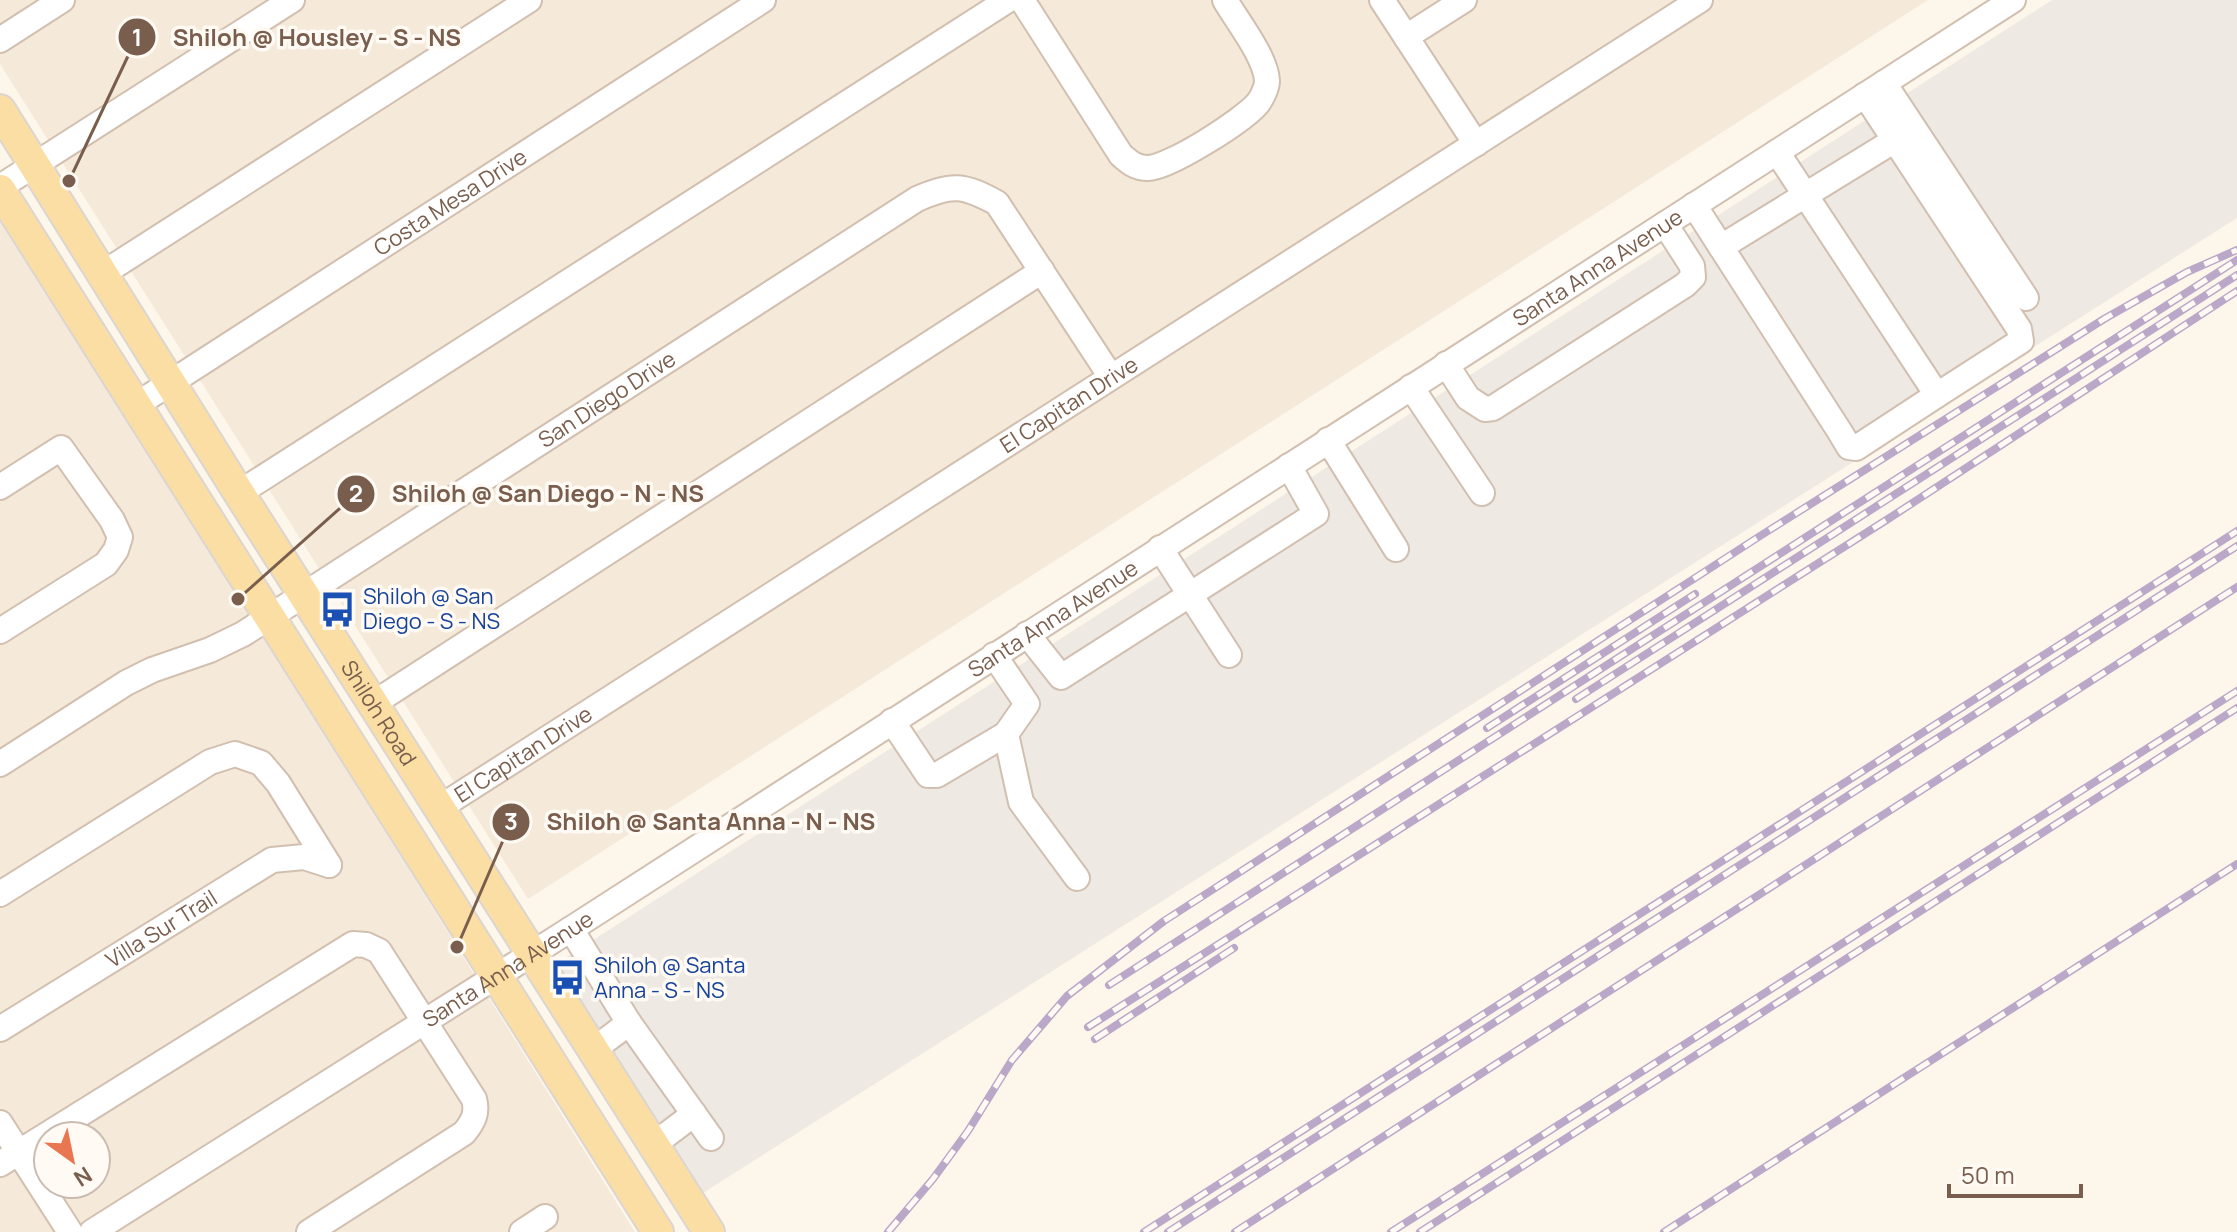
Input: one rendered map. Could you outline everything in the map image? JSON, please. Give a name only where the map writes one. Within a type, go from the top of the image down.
[{"type":"main road","name":"Shiloh Road","points":[[0,110],[239,493],[709,1232]]},
{"type":"main road","name":"Shiloh Road","points":[[0,188],[658,1232]]},
{"type":"street","points":[[0,40],[62,0]]},
{"type":"street","points":[[0,188],[292,0]]},
{"type":"street","points":[[102,274],[529,0]]},
{"type":"street","name":"Costa Mesa Drive","points":[[136,405],[763,0]]},
{"type":"street","points":[[239,493],[1008,0]]},
{"type":"street","points":[[1022,0],[1121,155],[1133,166],[1148,168],[1167,165],[1241,118],[1258,103],[1268,84],[1264,65],[1225,0]]},
{"type":"street","points":[[1382,0],[1476,144]]},
{"type":"street","points":[[1406,37],[1464,0]]},
{"type":"street","name":"El Capitan Drive","points":[[439,808],[1700,0]]},
{"type":"street","name":"Santa Anna Avenue","points":[[92,1232],[571,929],[2013,0]]},
{"type":"street","points":[[1694,205],[1852,448],[2021,341],[2019,329],[1895,140],[1874,89]]},
{"type":"street","points":[[1874,89],[2026,298]]},
{"type":"street","points":[[1721,247],[1895,140]]},
{"type":"street","points":[[1777,152],[1937,395]]},
{"type":"street","name":"San Diego Drive","points":[[0,764],[126,683],[152,670],[210,650],[271,617],[917,199],[942,188],[972,189],[997,203],[1111,377]]},
{"type":"street","points":[[1446,364],[1468,398],[1485,409],[1493,408],[1693,277],[1692,266],[1665,224]]},
{"type":"street","points":[[374,703],[1042,271]]},
{"type":"street","points":[[1411,387],[1482,493]]},
{"type":"street","points":[[1328,440],[1396,549]]},
{"type":"street","points":[[0,487],[61,448],[112,520],[120,537],[116,550],[106,564],[0,631]]},
{"type":"street","points":[[1027,634],[1061,677],[1192,594],[1316,514],[1289,466]]},
{"type":"street","points":[[1160,548],[1229,655]]},
{"type":"street","points":[[892,721],[928,775],[937,775],[1006,734],[1027,704],[994,655]]},
{"type":"street","points":[[1006,734],[1021,802],[1077,878]]},
{"type":"street","name":"Villa Sur Trail","points":[[0,894],[210,762],[235,754],[261,763],[278,783],[329,865],[304,857],[272,860],[0,1029]]},
{"type":"street","points":[[571,929],[629,1023],[711,1138]]},
{"type":"street","points":[[9,1158],[353,944],[366,945],[379,951],[474,1099],[476,1109],[471,1125],[464,1133],[309,1232]]},
{"type":"street","points":[[593,1050],[629,1023]]},
{"type":"street","points":[[653,1145],[694,1114]]},
{"type":"street","points":[[0,1123],[9,1158],[70,1232]]},
{"type":"street","points":[[522,1232],[545,1217]]},
{"type":"shaded area","points":[[0,0],[1928,0],[528,899],[0,64]]},
{"type":"shaded area","points":[[2052,0],[2237,0],[2237,218],[703,1193],[560,973],[559,962]]},
{"type":"shaded area","points":[[0,215],[635,1232],[0,1232]]},
{"type":"railway","points":[[888,1232],[968,1131],[1012,1060],[1067,996],[1164,921],[1760,536],[2104,319],[2187,272],[2237,250]]},
{"type":"railway","points":[[1109,985],[2237,260]]},
{"type":"railway","points":[[1576,699],[2237,275]]},
{"type":"railway","points":[[1088,1027],[1888,519],[2237,291]]},
{"type":"railway","points":[[1144,1232],[2237,531]]},
{"type":"railway","points":[[1168,1232],[2237,546]]},
{"type":"railway","points":[[1235,1232],[2237,587]]},
{"type":"railway","points":[[1487,728],[1695,594]]},
{"type":"railway","points":[[1391,1232],[2237,691]]},
{"type":"railway","points":[[1420,1232],[2237,708]]},
{"type":"railway","points":[[1664,1232],[2237,864]]},
{"type":"railway","points":[[1095,1039],[1234,948]]},
{"type":"place","name":"Shiloh @ Housley - S - NS","points":[[69,181]]},
{"type":"place","name":"Shiloh @ San Diego - N - NS","points":[[238,599]]},
{"type":"place","name":"Shiloh @ San Diego - S - NS","points":[[337,609]]},
{"type":"place","name":"Shiloh @ Santa Anna - N - NS","points":[[457,947]]},
{"type":"place","name":"Shiloh @ Santa Anna - S - NS","points":[[568,978]]}]
